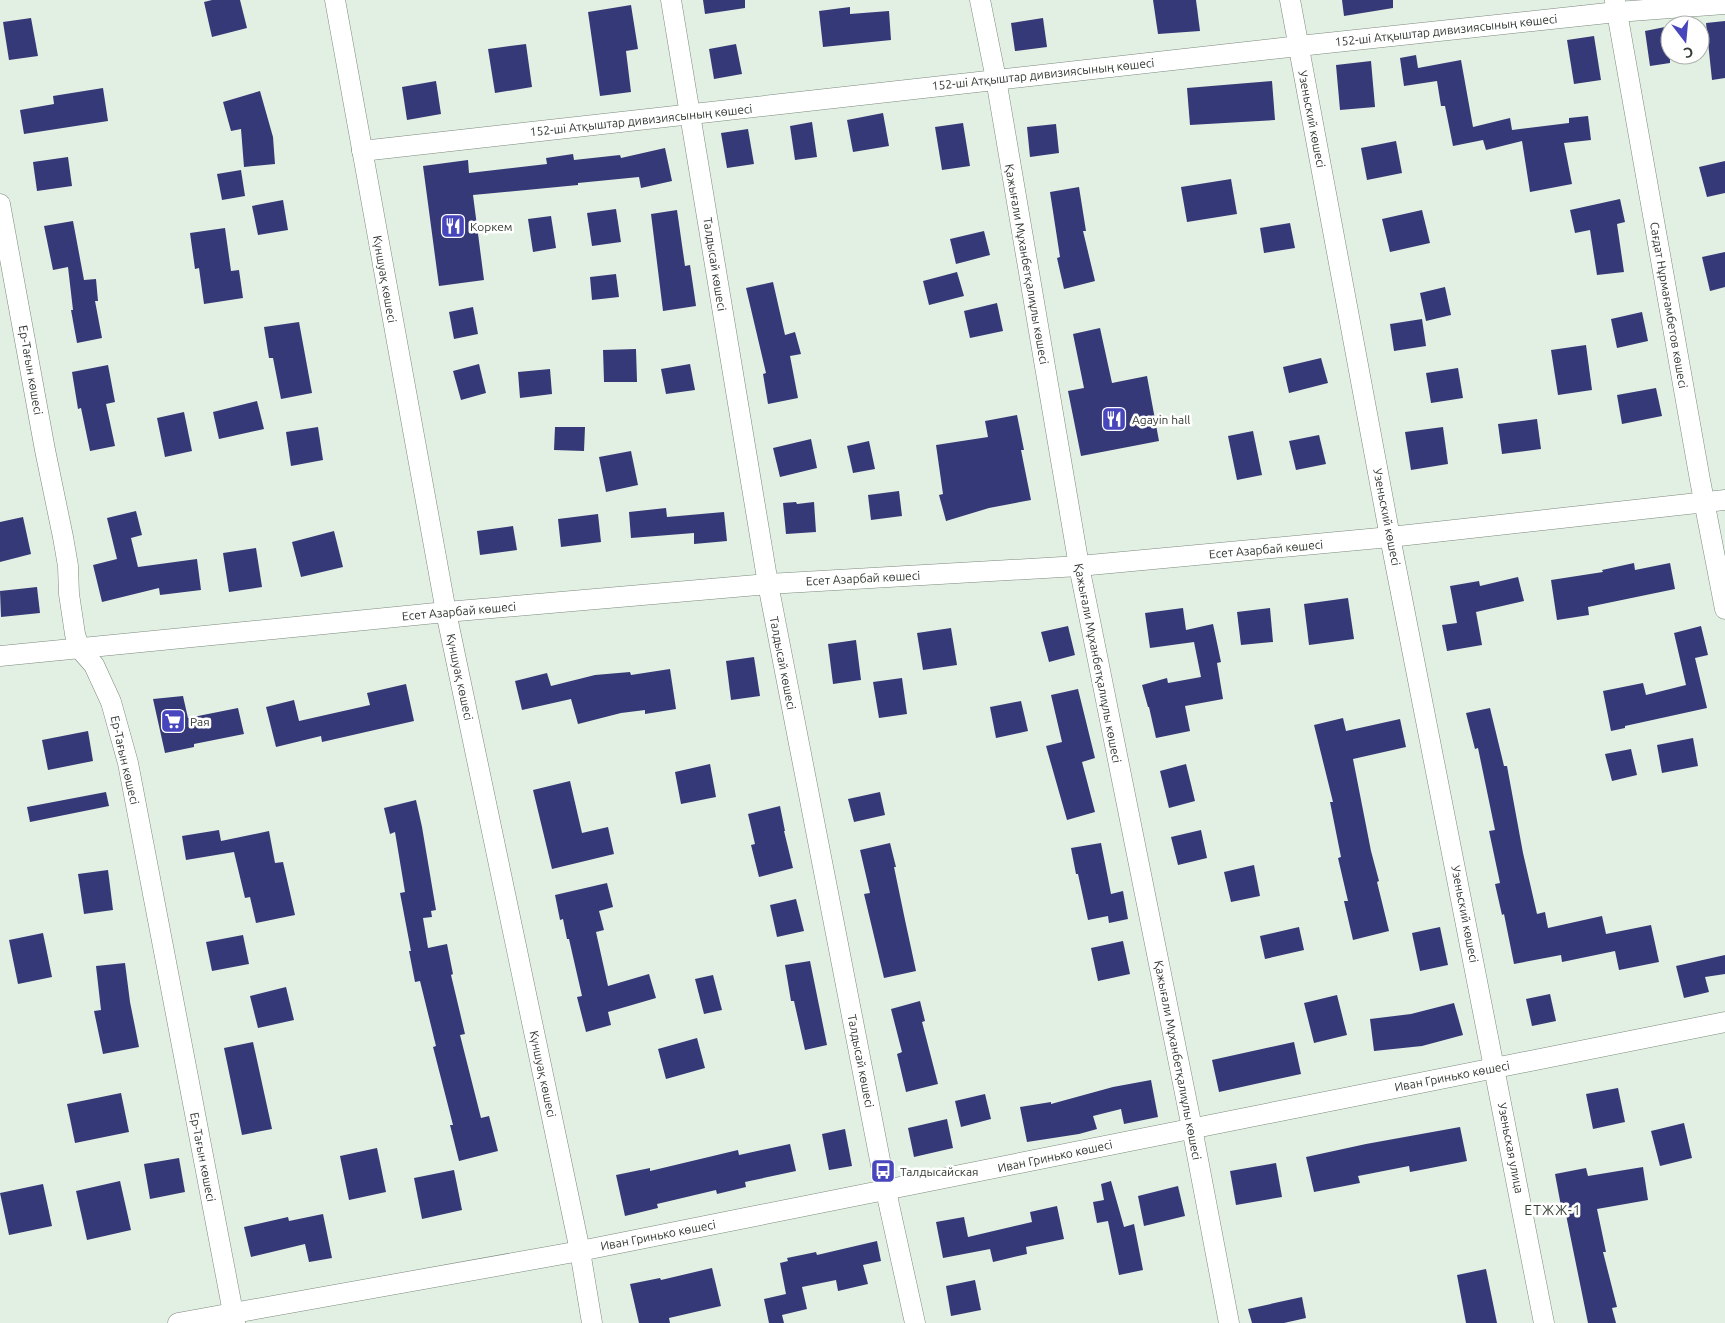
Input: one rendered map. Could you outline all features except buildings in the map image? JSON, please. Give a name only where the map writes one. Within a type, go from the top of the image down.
[{"type":"street","name":"Күншуақ көшесі","points":[[335,0],[446,612],[580,1251],[592,1323]]},
{"type":"street","name":"Талдысай көшесі","points":[[671,0],[768,584],[886,1191],[915,1323]]},
{"type":"street","name":"Қажығали Мұханбетқалиұлы көшесі","points":[[980,0],[996,79],[1079,566],[1192,1128],[1229,1323]]},
{"type":"street","name":"Узеньский көшесі","points":[[1290,0],[1390,537],[1488,1033]]},
{"type":"street","name":"152-ші Атқыштар дивизиясының көшесі","points":[[362,151],[1299,46],[1616,6],[1725,4]]},
{"type":"street","name":"Сағдат Нұрмағамбетов көшесі","points":[[1616,6],[1704,502],[1725,609]]},
{"type":"street","name":"Ер-Тағын көшесі","points":[[0,204],[45,450],[63,536],[72,617],[79,648],[94,665],[111,702],[128,763],[234,1318]]},
{"type":"street","name":"Есет Азарбай көшесі","points":[[0,656],[446,612],[768,584],[1079,566],[1390,537],[1725,500]]},
{"type":"street","name":"Иван Гринько көшесі","points":[[178,1323],[234,1318],[580,1251],[1725,1022]]},
{"type":"street","name":"Узеньская улица","points":[[1488,1033],[1544,1323]]},
{"type":"place","name":"Коркем","points":[[453,226]]},
{"type":"place","name":"Agayin hall","points":[[1114,419]]},
{"type":"place","name":"Рая","points":[[173,721]]},
{"type":"place","name":"Талдысайская","points":[[883,1171]]},
{"type":"district","name":"ЕТЖЖ-1","points":[[1553,1210]]}]
